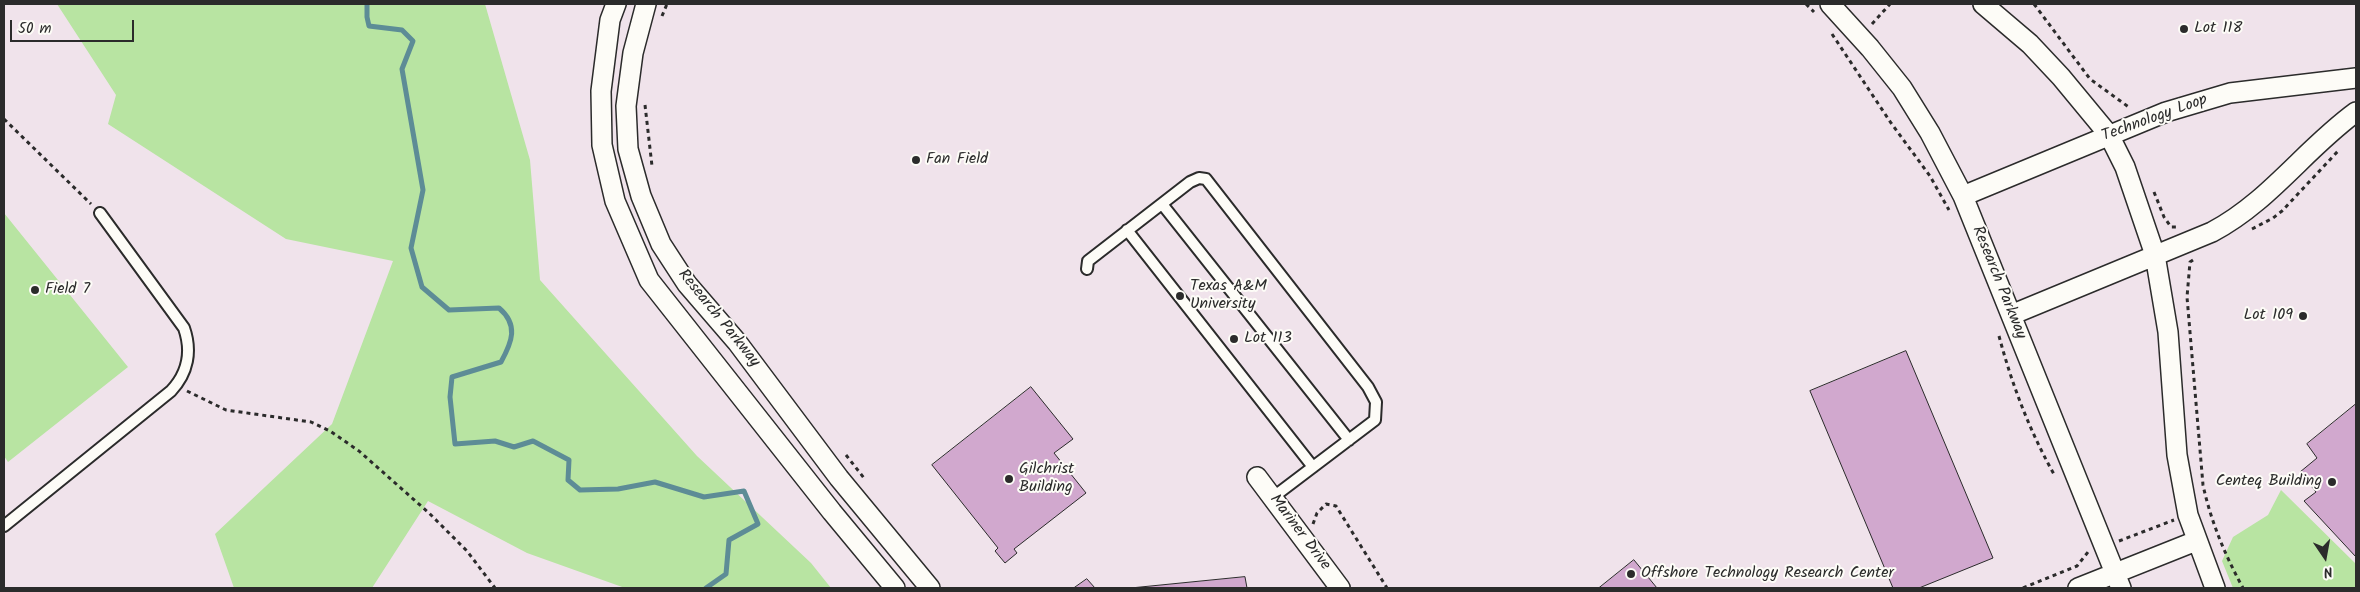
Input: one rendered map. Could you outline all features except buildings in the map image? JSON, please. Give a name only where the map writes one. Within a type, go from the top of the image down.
[{"type":"street","name":"Research Parkway","points":[[616,4],[610,20],[601,91],[602,145],[615,201],[649,280],[832,512],[895,588]]},
{"type":"street","name":"Research Parkway","points":[[646,4],[633,53],[627,97],[628,149],[641,196],[661,244],[688,284],[862,490],[930,588]]},
{"type":"street","points":[[1983,4],[2030,44],[2061,76],[2109,135],[2124,167],[2155,255],[2168,332],[2177,455],[2188,515],[2196,541],[2215,588]]},
{"type":"street","name":"Research Parkway","points":[[1838,7],[1902,88],[1930,133],[1963,196],[2117,580]]},
{"type":"street","name":"Technology Loop","points":[[1963,196],[2166,112],[2230,93],[2356,78]]},
{"type":"street","points":[[2011,315],[2212,232],[2236,219],[2254,205],[2338,125],[2356,112]]},
{"type":"street","name":"Mariner Drive","points":[[1257,477],[1340,588]]},
{"type":"street","points":[[832,512],[862,490]]},
{"type":"street","points":[[2078,588],[2117,580],[2196,541]]},
{"type":"lane","points":[[1087,269],[1088,261],[1190,182],[1199,178],[1206,179],[1372,394],[1376,402],[1375,420],[1272,498]]},
{"type":"lane","points":[[1162,204],[1349,440]]},
{"type":"lane","points":[[4,526],[176,386],[185,369],[188,357],[188,338],[184,328],[100,213]]},
{"type":"lane","points":[[1127,230],[1313,467]]},
{"type":"path","points":[[660,22],[667,4]]},
{"type":"path","points":[[646,97],[649,146],[654,174]]},
{"type":"path","points":[[4,119],[100,213]]},
{"type":"path","points":[[2246,232],[2273,218],[2282,211],[2344,145]]},
{"type":"path","points":[[2196,258],[2190,262],[2187,297],[2203,485],[2209,513],[2221,545],[2243,588]]},
{"type":"path","points":[[176,386],[226,410],[311,422],[330,431],[359,451],[467,550],[495,588]]},
{"type":"path","points":[[844,453],[862,490]]},
{"type":"path","points":[[1300,534],[1314,524],[1317,513],[1326,504],[1336,506],[1387,588]]},
{"type":"path","points":[[2023,588],[2077,566],[2088,552]]},
{"type":"shaded area","name":"Texas A&M University","points":[[4,4],[2356,4],[2356,588],[4,588]]},
{"type":"green space","points":[[57,4],[485,4],[530,160],[540,280],[697,456],[811,563],[831,588],[625,588],[527,553],[428,501],[372,588],[234,588],[215,534],[332,424],[393,261],[286,239],[108,124],[116,95]]},
{"type":"green space","name":"Field 7","points":[[4,213],[128,367],[8,462],[4,456]]},
{"type":"green space","points":[[2281,490],[2356,564],[2356,588],[2233,588],[2222,561],[2233,537],[2268,515]]},
{"type":"waterway","points":[[367,4],[369,26],[402,30],[413,41],[402,69],[423,190],[411,248],[422,287],[449,310],[499,308],[505,314],[511,327],[512,334],[501,362],[452,377],[450,397],[455,444],[495,441],[514,447],[533,441],[569,460],[568,480],[580,490],[618,489],[655,482],[704,497],[744,491],[758,524],[729,540],[726,574],[706,588]]},
{"type":"place","name":"Lot 118","points":[[2184,29]]},
{"type":"place","name":"Fan Field","points":[[916,160]]},
{"type":"place","name":"Field 7","points":[[35,290]]},
{"type":"place","name":"Texas A&M University","points":[[1180,296]]},
{"type":"place","name":"Lot 109","points":[[2303,316]]},
{"type":"place","name":"Lot 113","points":[[1234,339]]},
{"type":"place","name":"Gilchrist Building","points":[[1009,479]]},
{"type":"place","name":"Centeq Building","points":[[2332,482]]},
{"type":"place","name":"Offshore Technology Research Center","points":[[1631,574]]}]
